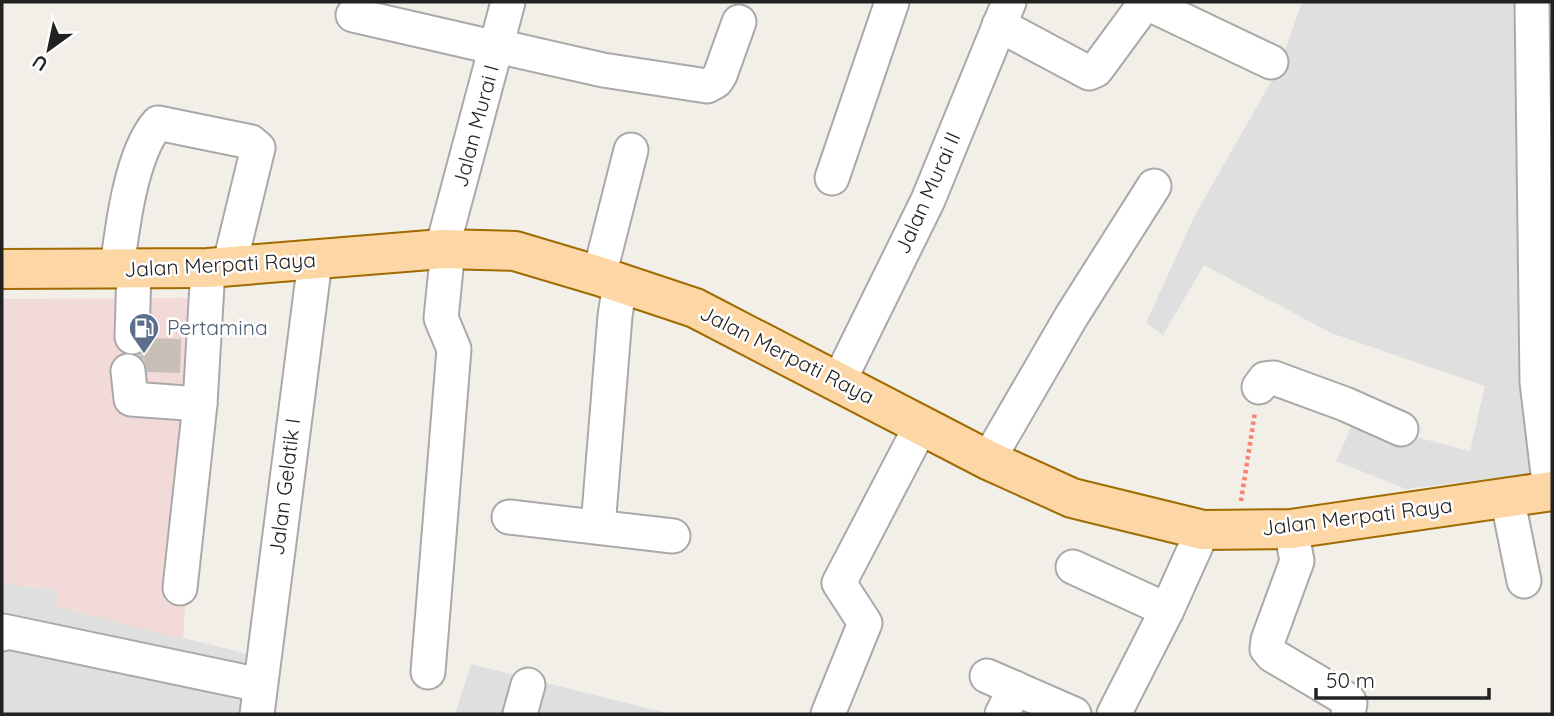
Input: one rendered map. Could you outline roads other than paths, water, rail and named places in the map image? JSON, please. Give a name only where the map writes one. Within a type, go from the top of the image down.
[{"type":"main road","name":"Jalan Merpati Raya","points":[[2,269],[218,268],[445,249],[516,251],[610,279],[695,309],[988,460],[1072,498],[1220,530],[1292,528],[1551,491]]},
{"type":"street","name":"Jalan Murai I","points":[[428,673],[454,349],[442,318],[445,249],[508,2]]},
{"type":"street","points":[[832,178],[892,2]]},
{"type":"street","points":[[1004,13],[1089,73],[1096,70],[1145,2],[1271,62]]},
{"type":"street","points":[[1532,2],[1544,243],[1544,296],[1537,382],[1551,491]]},
{"type":"street","name":"Jalan Murai II","points":[[839,381],[928,200],[1004,13]]},
{"type":"street","points":[[352,15],[603,69],[707,86],[720,75],[739,22]]},
{"type":"street","points":[[132,337],[126,269],[125,208],[148,134],[158,123],[251,142],[258,148],[218,268],[180,588]]},
{"type":"street","points":[[598,527],[615,316],[610,279],[631,150]]},
{"type":"street","points":[[988,460],[1059,338],[1154,187]]},
{"type":"street","name":"Jalan Gelatik I","points":[[259,699],[315,261]]},
{"type":"street","points":[[128,371],[131,398],[200,404]]},
{"type":"street","points":[[1259,387],[1265,379],[1274,378],[1345,404],[1401,429]]},
{"type":"street","points":[[828,714],[865,623],[839,583],[922,424]]},
{"type":"street","points":[[1507,497],[1524,581]]},
{"type":"street","points":[[509,517],[673,536]]},
{"type":"street","points":[[1292,528],[1297,561],[1267,649],[1272,655],[1348,700],[1348,714]]},
{"type":"street","points":[[1114,714],[1167,610],[1220,530]]},
{"type":"street","points":[[1073,567],[1167,610]]},
{"type":"street","points":[[2,634],[4,631],[259,699]]},
{"type":"street","points":[[1002,693],[1074,714]]},
{"type":"place","name":"Pertamina","points":[[144,355]]}]
